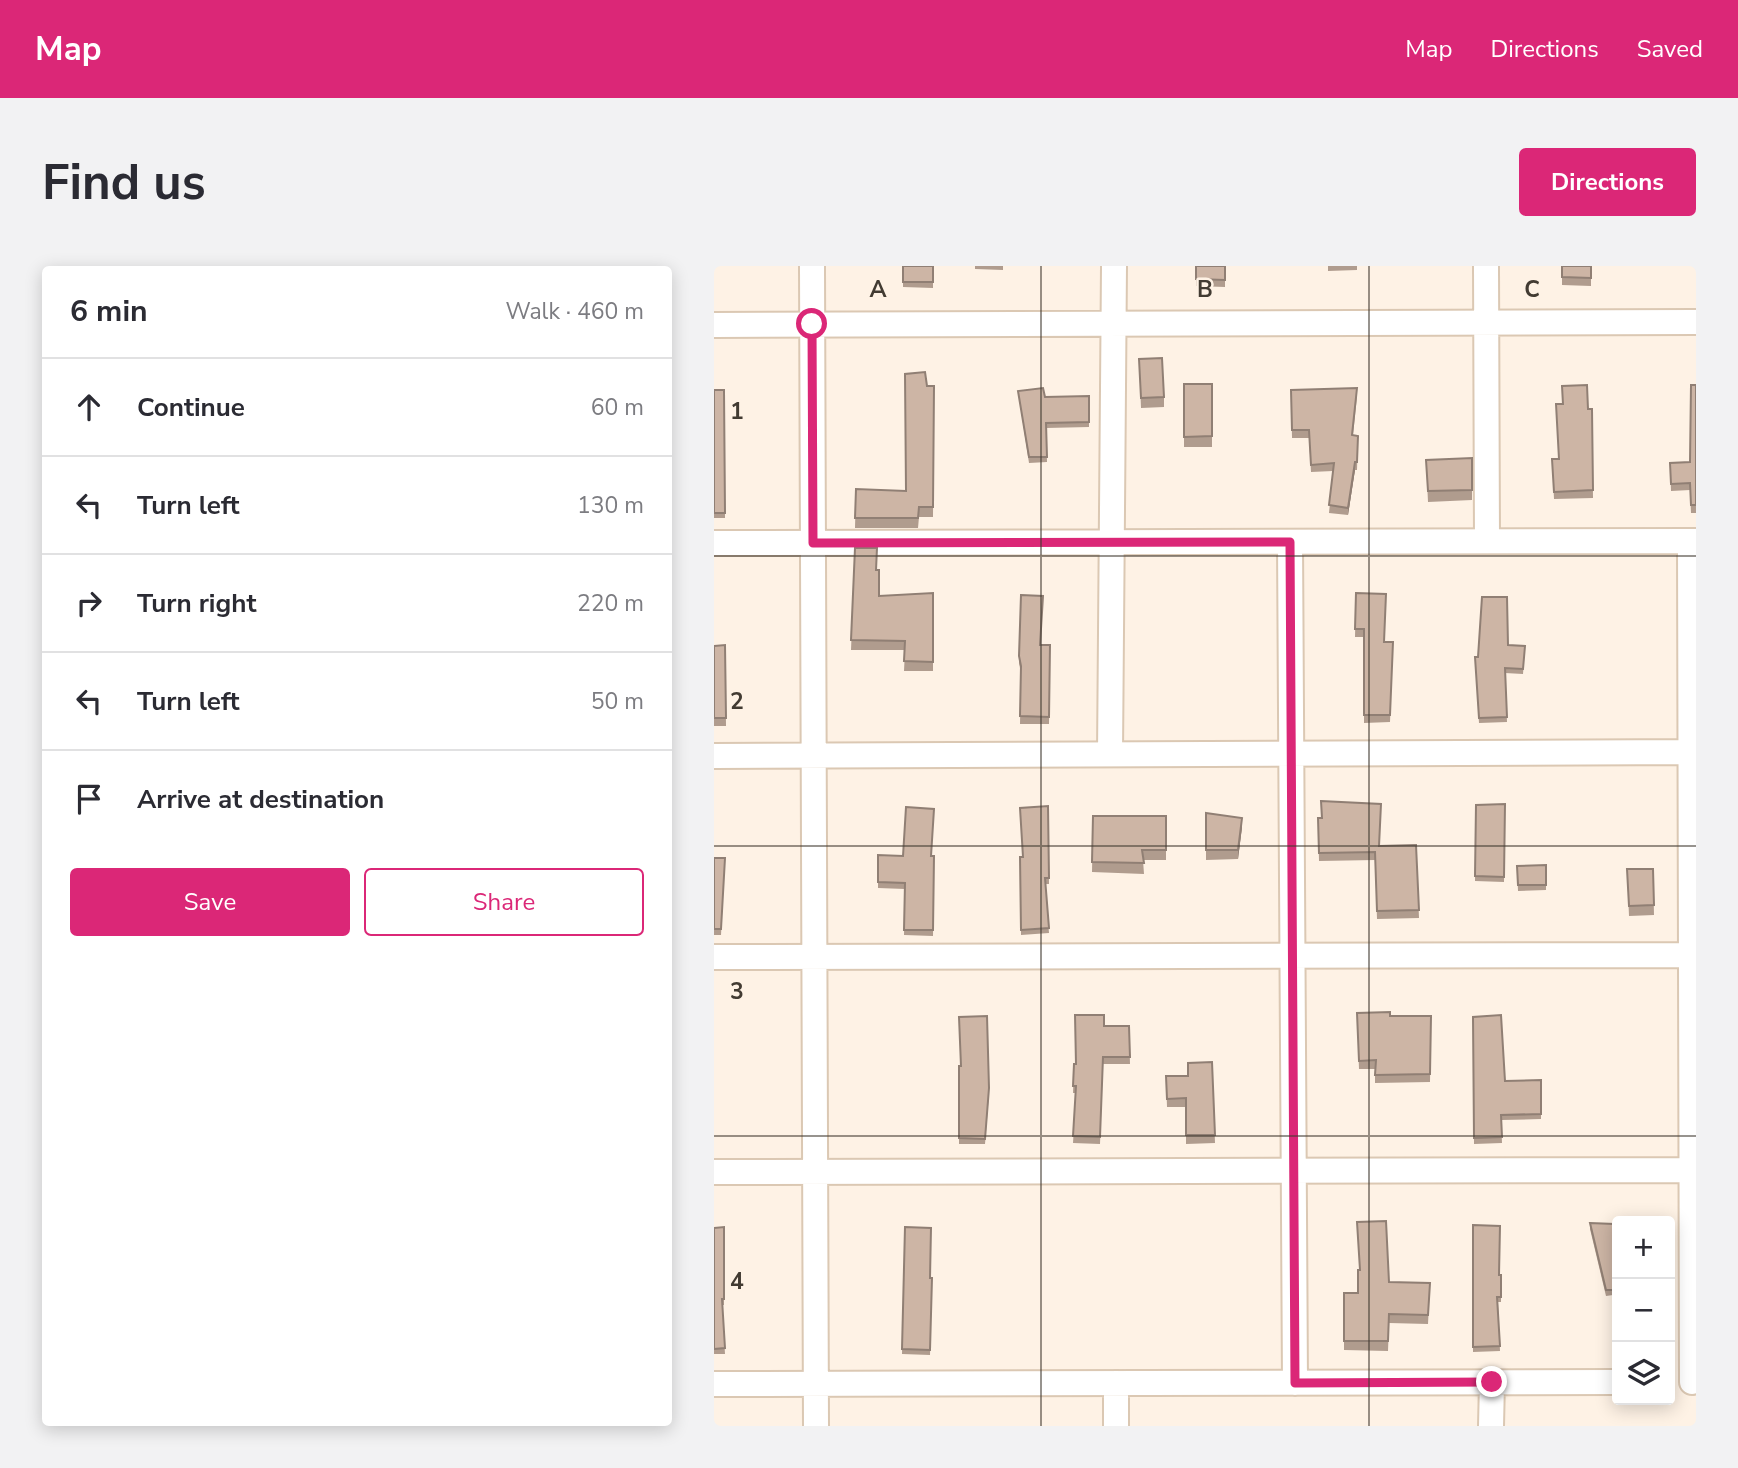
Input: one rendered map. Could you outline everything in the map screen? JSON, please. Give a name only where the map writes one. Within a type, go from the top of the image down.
[{"type":"street","points":[[812,266],[816,1426]]},
{"type":"street","points":[[1110,754],[1114,266]]},
{"type":"street","points":[[1486,266],[1487,541]]},
{"type":"street","points":[[714,325],[1696,322]]},
{"type":"street","points":[[714,543],[1693,541],[1694,1170],[1686,1382]]},
{"type":"street","points":[[1290,542],[1295,1383]]},
{"type":"street","points":[[714,755],[1693,752]]},
{"type":"street","points":[[714,957],[1693,955]]},
{"type":"street","points":[[714,1172],[1694,1170]]},
{"type":"street","points":[[1491,1426],[1492,1382]]},
{"type":"street","points":[[714,1384],[1612,1382]]},
{"type":"street","points":[[1116,1383],[1116,1426]]},
{"type":"building","points":[[903,266],[933,266],[933,282],[903,282]]},
{"type":"building","points":[[1196,266],[1225,266],[1225,280],[1196,279]]},
{"type":"building","points":[[1562,266],[1591,266],[1591,278],[1562,277]]},
{"type":"building","points":[[1162,358],[1164,397],[1141,398],[1139,359]]},
{"type":"building","points":[[925,372],[927,386],[934,386],[933,507],[919,507],[918,518],[855,518],[856,489],[906,491],[905,374]]},
{"type":"building","points":[[1184,384],[1212,384],[1212,436],[1184,437]]},
{"type":"building","points":[[1587,385],[1588,409],[1592,409],[1593,490],[1554,492],[1552,459],[1559,459],[1556,404],[1563,404],[1562,386]]},
{"type":"building","points":[[1691,385],[1696,385],[1696,505],[1691,505],[1690,483],[1671,484],[1670,463],[1690,462]]},
{"type":"building","points":[[1043,388],[1045,397],[1089,396],[1089,422],[1046,423],[1047,457],[1029,457],[1018,391]]},
{"type":"building","points":[[1357,388],[1352,435],[1358,436],[1357,462],[1348,508],[1329,505],[1334,463],[1311,465],[1309,430],[1292,430],[1291,390]]},
{"type":"building","points":[[714,390],[724,390],[725,513],[714,513]]},
{"type":"building","points":[[1472,458],[1472,490],[1428,491],[1426,460]]},
{"type":"building","points":[[855,548],[877,548],[879,596],[933,593],[933,662],[904,661],[905,641],[851,640]]},
{"type":"building","points":[[1356,593],[1386,594],[1384,642],[1393,642],[1390,715],[1364,715],[1364,629],[1355,629]]},
{"type":"building","points":[[1021,595],[1043,596],[1040,645],[1050,645],[1049,717],[1020,716]]},
{"type":"building","points":[[1482,597],[1507,597],[1508,645],[1525,646],[1523,669],[1505,668],[1507,717],[1479,718],[1475,657],[1478,657]]},
{"type":"building","points":[[725,645],[726,718],[714,718],[714,646]]},
{"type":"building","points":[[1321,801],[1381,804],[1379,846],[1416,845],[1419,910],[1377,911],[1375,852],[1319,853],[1318,818],[1322,818]]},
{"type":"building","points":[[1505,804],[1504,877],[1475,876],[1476,805]]},
{"type":"building","points":[[1048,806],[1049,878],[1045,878],[1049,928],[1021,930],[1020,857],[1023,857],[1020,808]]},
{"type":"building","points":[[906,807],[934,809],[931,856],[934,856],[933,930],[904,930],[905,883],[878,882],[878,855],[903,856]]},
{"type":"building","points":[[1206,813],[1242,818],[1238,850],[1206,850]]},
{"type":"building","points":[[1093,816],[1166,816],[1166,850],[1142,850],[1144,863],[1092,862]]},
{"type":"building","points":[[714,858],[725,858],[721,929],[714,929]]},
{"type":"building","points":[[1546,865],[1546,885],[1518,885],[1517,866]]},
{"type":"building","points":[[1627,869],[1653,869],[1654,905],[1629,906]]},
{"type":"building","points":[[1390,1012],[1390,1016],[1431,1016],[1430,1074],[1375,1075],[1376,1060],[1359,1061],[1357,1013]]},
{"type":"building","points":[[1075,1015],[1104,1015],[1104,1026],[1129,1026],[1130,1057],[1103,1057],[1100,1137],[1073,1136],[1076,1086],[1073,1086],[1076,1064]]},
{"type":"building","points":[[1501,1015],[1505,1081],[1541,1080],[1541,1114],[1501,1115],[1502,1137],[1474,1138],[1473,1017]]},
{"type":"building","points":[[987,1016],[989,1088],[985,1139],[959,1138],[959,1017]]},
{"type":"building","points":[[1212,1062],[1215,1135],[1186,1135],[1186,1098],[1167,1099],[1166,1076],[1188,1076],[1188,1063]]},
{"type":"building","points":[[1386,1221],[1389,1282],[1430,1283],[1428,1315],[1389,1314],[1388,1341],[1344,1341],[1344,1293],[1358,1293],[1360,1270],[1357,1222]]},
{"type":"building","points":[[1590,1223],[1612,1224],[1612,1290],[1606,1290]]},
{"type":"building","points":[[1473,1225],[1500,1226],[1501,1297],[1497,1297],[1500,1346],[1473,1347]]},
{"type":"building","points":[[724,1227],[722,1299],[725,1348],[714,1349],[714,1228]]},
{"type":"building","points":[[905,1227],[931,1228],[930,1350],[902,1349]]},
{"type":"route","points":[[812,324],[813,543],[1290,542],[1295,1383],[1492,1382]]}]
